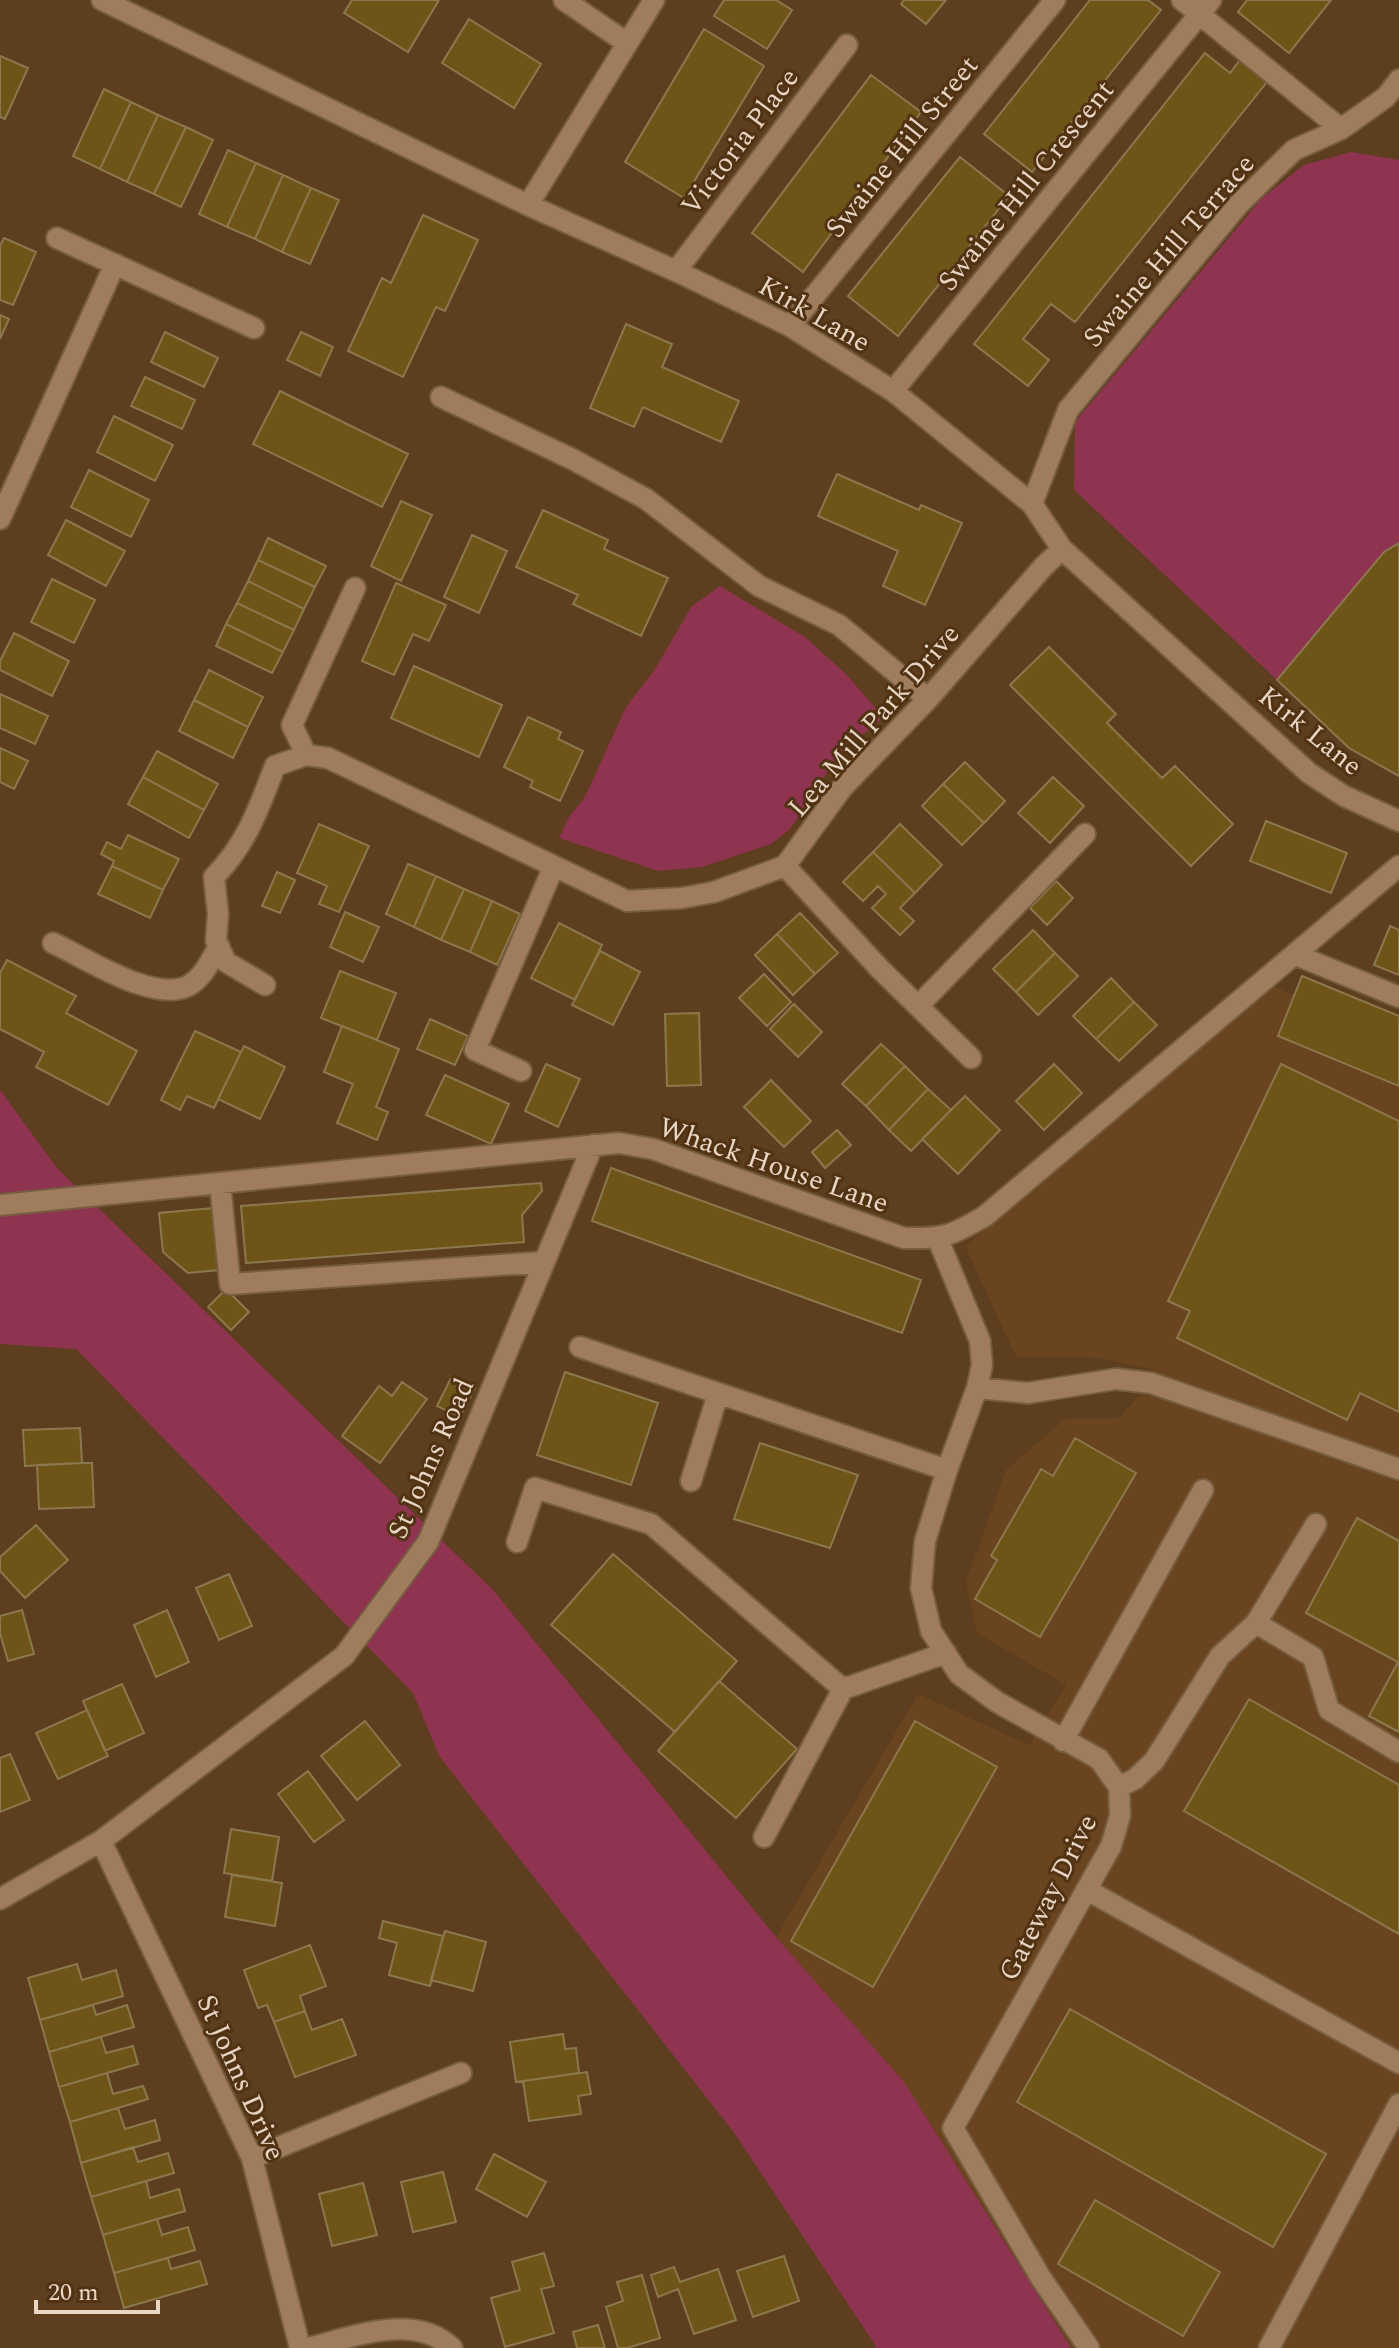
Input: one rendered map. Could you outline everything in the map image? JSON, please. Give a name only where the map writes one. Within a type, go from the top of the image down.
[{"type":"street","name":"Kirk Lane","points":[[102,0],[528,205],[790,326],[893,391],[1032,504],[1062,549],[1309,773],[1344,796],[1399,821]]},
{"type":"street","points":[[564,0],[627,43]]},
{"type":"street","points":[[528,205],[654,0]]},
{"type":"street","name":"Swaine Hill Street","points":[[790,326],[1055,0]]},
{"type":"street","points":[[1182,0],[1206,7],[1341,129]]},
{"type":"street","name":"Swaine Hill Crescent","points":[[893,391],[1206,7]]},
{"type":"street","name":"Victoria Place","points":[[676,271],[847,45]]},
{"type":"street","name":"Swaine Hill Terrace","points":[[1032,504],[1068,410],[1238,205],[1294,150],[1341,129],[1386,97],[1399,80]]},
{"type":"street","points":[[57,238],[254,328]]},
{"type":"street","points":[[0,519],[115,264]]},
{"type":"street","points":[[441,397],[572,459],[646,499],[759,586],[839,625],[928,699]]},
{"type":"street","name":"Lea Mill Park Drive","points":[[785,866],[842,788],[928,699],[1062,549]]},
{"type":"street","points":[[306,755],[292,725],[355,588]]},
{"type":"street","points":[[265,985],[226,962],[216,941],[218,914],[214,877],[233,858],[252,827],[275,766],[306,755],[328,758],[627,901],[682,898],[714,892],[785,866],[971,1058]]},
{"type":"street","points":[[918,1006],[1085,834]]},
{"type":"street","points":[[521,1071],[475,1050],[554,866]]},
{"type":"street","name":"Whack House Lane","points":[[0,1205],[619,1143],[653,1149],[904,1238],[938,1239],[962,1230],[985,1216],[1399,866]]},
{"type":"street","points":[[53,943],[141,985],[168,991],[190,985],[208,967],[219,946]]},
{"type":"street","points":[[1296,955],[1399,997]]},
{"type":"street","name":"St Johns Road","points":[[0,1899],[101,1841],[344,1656],[428,1542],[593,1145]]},
{"type":"street","points":[[220,1183],[230,1284],[543,1262]]},
{"type":"street","name":"Gateway Drive","points":[[938,1239],[980,1341],[982,1365],[925,1541],[921,1588],[931,1631],[959,1674],[997,1702],[1099,1759],[1119,1787],[1120,1816],[1111,1846],[953,2128],[1041,2278],[1089,2348]]},
{"type":"street","points":[[580,1347],[947,1470]]},
{"type":"street","points":[[977,1388],[1028,1393],[1116,1379],[1151,1383],[1399,1469]]},
{"type":"street","points":[[691,1481],[718,1394]]},
{"type":"street","points":[[517,1542],[535,1488],[651,1524],[843,1689]]},
{"type":"street","points":[[1063,1741],[1203,1490]]},
{"type":"street","points":[[1119,1787],[1135,1779],[1154,1761],[1220,1656],[1256,1623],[1316,1524]]},
{"type":"street","points":[[1256,1623],[1313,1657],[1329,1710],[1399,1752]]},
{"type":"street","points":[[764,1837],[843,1689],[946,1653]]},
{"type":"street","name":"St Johns Drive","points":[[101,1841],[252,2158],[300,2348]]},
{"type":"street","points":[[1087,1890],[1398,2061]]},
{"type":"street","points":[[252,2158],[461,2073]]},
{"type":"street","points":[[1269,2348],[1399,2104]]},
{"type":"street","points":[[309,2348],[357,2335],[408,2328],[446,2341],[452,2348]]},
{"type":"shaded area","points":[[1351,152],[1399,160],[1399,543],[1384,552],[1277,680],[1074,490],[1075,422],[1262,198],[1304,165]]},
{"type":"shaded area","points":[[720,586],[805,637],[846,674],[884,718],[840,752],[790,829],[771,844],[702,867],[658,871],[559,838],[569,817],[585,797],[626,707],[655,669],[691,607]]},
{"type":"shaded area","points":[[1274,987],[1294,995],[1278,1036],[1399,1086],[1399,2348],[1071,2348],[904,2082],[776,1937],[918,1694],[1029,1745],[1066,1685],[977,1633],[966,1582],[1006,1470],[1066,1418],[1119,1418],[1151,1383],[1154,1370],[1100,1358],[1016,1357],[965,1246]]},
{"type":"shaded area","points":[[0,1090],[57,1168],[493,1590],[776,1937],[904,2082],[1071,2348],[877,2348],[735,2134],[439,1756],[413,1693],[76,1349],[0,1344]]},
{"type":"building","points":[[352,0],[439,0],[408,52],[344,13]]},
{"type":"building","points":[[724,0],[776,0],[792,10],[767,49],[714,16]]},
{"type":"building","points":[[904,0],[946,0],[926,24],[901,4]]},
{"type":"building","points":[[1090,0],[1148,0],[1161,10],[1032,172],[984,134]]},
{"type":"building","points":[[1247,0],[1331,0],[1289,53],[1238,12]]},
{"type":"building","points":[[469,19],[541,64],[514,108],[442,63]]},
{"type":"building","points":[[704,29],[764,66],[684,198],[625,162]]},
{"type":"building","points":[[1205,53],[1230,73],[1240,60],[1267,82],[1075,322],[1051,304],[1023,339],[1049,360],[1028,386],[974,344]]},
{"type":"building","points":[[0,56],[28,68],[5,119],[0,117]]},
{"type":"building","points":[[871,75],[921,112],[803,272],[752,233]]},
{"type":"building","points":[[104,89],[131,102],[100,169],[73,156]]},
{"type":"building","points":[[131,102],[158,115],[127,182],[100,169]]},
{"type":"building","points":[[158,115],[186,127],[154,194],[127,182]]},
{"type":"building","points":[[186,127],[213,140],[181,207],[154,194]]},
{"type":"building","points":[[228,150],[256,163],[227,227],[199,214]]},
{"type":"building","points":[[960,157],[1009,196],[898,336],[848,296]]},
{"type":"building","points":[[256,163],[283,175],[255,239],[227,227]]},
{"type":"building","points":[[283,175],[311,188],[282,252],[255,239]]},
{"type":"building","points":[[311,188],[339,200],[310,264],[282,252]]},
{"type":"building","points":[[423,215],[478,240],[445,311],[436,307],[403,377],[348,351],[382,278],[391,283]]},
{"type":"building","points":[[4,238],[36,252],[13,305],[0,300],[0,246]]},
{"type":"building","points":[[0,315],[9,319],[0,339]]},
{"type":"building","points":[[626,324],[672,344],[662,367],[739,401],[721,442],[643,407],[634,427],[590,408]]},
{"type":"building","points":[[165,332],[218,358],[204,387],[151,362]]},
{"type":"building","points":[[301,332],[333,347],[320,376],[287,360]]},
{"type":"building","points":[[145,377],[195,400],[182,429],[131,406]]},
{"type":"building","points":[[280,391],[408,454],[382,507],[253,444]]},
{"type":"building","points":[[114,416],[173,445],[155,481],[97,452]]},
{"type":"building","points":[[89,470],[149,500],[131,537],[71,507]]},
{"type":"building","points":[[837,474],[919,510],[921,505],[962,523],[925,605],[883,586],[898,551],[818,516]]},
{"type":"building","points":[[401,501],[432,515],[401,581],[371,566]]},
{"type":"building","points":[[543,510],[608,540],[604,549],[668,578],[641,636],[573,604],[578,595],[516,567]]},
{"type":"building","points":[[66,520],[125,551],[106,586],[48,555]]},
{"type":"building","points":[[472,535],[507,551],[479,613],[444,597]]},
{"type":"building","points":[[268,538],[326,566],[315,587],[258,560]]},
{"type":"building","points":[[1399,543],[1399,776],[1349,748],[1277,680],[1384,552]]},
{"type":"building","points":[[258,560],[315,587],[304,609],[248,581]]},
{"type":"building","points":[[52,579],[95,600],[74,643],[31,622]]},
{"type":"building","points":[[248,581],[304,609],[294,630],[237,603]]},
{"type":"building","points":[[396,583],[446,605],[429,641],[413,634],[394,675],[362,661]]},
{"type":"building","points":[[237,603],[294,630],[283,652],[226,624]]},
{"type":"building","points":[[226,624],[283,652],[272,673],[216,646]]},
{"type":"building","points":[[14,633],[69,661],[52,696],[0,670],[0,661]]},
{"type":"building","points":[[1049,647],[1116,714],[1107,723],[1162,778],[1175,766],[1233,824],[1191,866],[1010,685]]},
{"type":"building","points":[[414,666],[502,705],[479,757],[391,718]]},
{"type":"building","points":[[209,670],[263,697],[248,727],[194,700]]},
{"type":"building","points":[[0,694],[48,716],[35,744],[0,728]]},
{"type":"building","points":[[194,700],[248,727],[233,758],[179,731]]},
{"type":"building","points":[[528,717],[561,732],[558,739],[583,751],[560,801],[530,787],[533,781],[504,767]]},
{"type":"building","points":[[0,748],[28,761],[14,789],[0,782]]},
{"type":"building","points":[[157,751],[218,784],[204,810],[143,777]]},
{"type":"building","points":[[965,762],[1005,801],[984,823],[943,784]]},
{"type":"building","points":[[143,777],[204,810],[189,838],[128,804]]},
{"type":"building","points":[[1053,777],[1084,806],[1050,843],[1018,813]]},
{"type":"building","points":[[943,784],[984,823],[962,845],[922,806]]},
{"type":"building","points":[[1266,821],[1347,853],[1331,893],[1250,861]]},
{"type":"building","points":[[319,824],[369,846],[339,912],[319,904],[327,886],[297,873]]},
{"type":"building","points":[[900,824],[942,865],[915,893],[873,852]]},
{"type":"building","points":[[128,835],[179,859],[163,890],[112,866],[114,861],[101,854],[107,842],[121,849]]},
{"type":"building","points":[[873,852],[915,893],[900,908],[914,921],[900,935],[872,908],[886,894],[878,886],[863,901],[843,882]]},
{"type":"building","points":[[408,864],[436,876],[414,927],[386,914]]},
{"type":"building","points":[[112,866],[163,890],[150,918],[98,894]]},
{"type":"building","points":[[277,872],[295,880],[280,913],[262,906]]},
{"type":"building","points":[[436,876],[464,889],[441,940],[414,927]]},
{"type":"building","points":[[1056,881],[1073,898],[1047,925],[1030,908]]},
{"type":"building","points":[[464,889],[492,901],[470,952],[441,940]]},
{"type":"building","points":[[492,901],[520,914],[497,965],[470,952]]},
{"type":"building","points":[[345,912],[379,927],[363,962],[330,947]]},
{"type":"building","points":[[800,913],[838,953],[815,974],[777,934]]},
{"type":"building","points":[[559,923],[602,945],[575,1000],[531,978]]},
{"type":"building","points":[[1390,926],[1399,930],[1399,975],[1374,965]]},
{"type":"building","points":[[1033,930],[1055,953],[1016,992],[993,969]]},
{"type":"building","points":[[777,934],[815,974],[793,995],[755,955]]},
{"type":"building","points":[[600,951],[640,972],[613,1025],[572,1005]]},
{"type":"building","points":[[1055,953],[1078,976],[1038,1015],[1016,992]]},
{"type":"building","points":[[7,960],[76,996],[66,1013],[137,1051],[108,1105],[36,1067],[44,1052],[0,1029],[0,973]]},
{"type":"building","points":[[340,971],[396,993],[377,1040],[321,1018]]},
{"type":"building","points":[[764,974],[791,1002],[767,1026],[739,998]]},
{"type":"building","points":[[1302,976],[1399,1016],[1399,1086],[1278,1036]]},
{"type":"building","points":[[1111,978],[1134,1002],[1096,1039],[1073,1016]]},
{"type":"building","points":[[1134,1002],[1157,1025],[1119,1061],[1096,1039]]},
{"type":"building","points":[[794,1004],[822,1032],[798,1057],[770,1029]]},
{"type":"building","points":[[699,1013],[701,1085],[667,1086],[665,1014]]},
{"type":"building","points":[[430,1019],[468,1036],[455,1065],[417,1049]]},
{"type":"building","points":[[342,1026],[399,1049],[376,1107],[388,1112],[377,1140],[337,1123],[353,1084],[324,1072]]},
{"type":"building","points":[[195,1031],[241,1052],[214,1108],[187,1096],[180,1110],[161,1100]]},
{"type":"building","points":[[881,1044],[905,1066],[866,1106],[842,1084]]},
{"type":"building","points":[[244,1046],[285,1067],[260,1119],[218,1099]]},
{"type":"building","points":[[546,1064],[580,1079],[558,1127],[525,1111]]},
{"type":"building","points":[[1054,1064],[1082,1093],[1044,1130],[1016,1101]]},
{"type":"building","points":[[1281,1064],[1399,1121],[1399,1412],[1360,1393],[1347,1420],[1177,1338],[1190,1311],[1168,1301]]},
{"type":"building","points":[[905,1066],[928,1089],[889,1130],[866,1106]]},
{"type":"building","points":[[445,1075],[509,1104],[491,1144],[426,1115]]},
{"type":"building","points":[[771,1080],[811,1121],[784,1147],[744,1107]]},
{"type":"building","points":[[928,1089],[951,1110],[911,1151],[889,1130]]},
{"type":"building","points":[[965,1096],[1000,1130],[958,1174],[922,1139]]},
{"type":"building","points":[[837,1130],[851,1145],[825,1168],[812,1152]]},
{"type":"building","points":[[611,1168],[921,1280],[902,1333],[592,1221]]},
{"type":"building","points":[[541,1183],[542,1191],[522,1215],[524,1242],[246,1263],[241,1206]]},
{"type":"building","points":[[213,1208],[219,1270],[188,1273],[163,1252],[159,1213]]},
{"type":"building","points":[[226,1289],[249,1312],[231,1330],[208,1307]]},
{"type":"building","points":[[565,1372],[658,1403],[631,1485],[537,1455]]},
{"type":"building","points":[[452,1376],[475,1388],[460,1417],[437,1406]]},
{"type":"building","points":[[402,1382],[427,1399],[380,1463],[342,1436],[379,1386],[392,1396]]},
{"type":"building","points":[[80,1428],[82,1463],[25,1466],[23,1430]]},
{"type":"building","points":[[1075,1438],[1136,1473],[1040,1637],[975,1599],[997,1560],[991,1556],[1041,1469],[1053,1476]]},
{"type":"building","points":[[760,1443],[858,1475],[830,1548],[734,1519]]},
{"type":"building","points":[[92,1463],[94,1507],[39,1509],[37,1465]]},
{"type":"building","points":[[1357,1518],[1399,1541],[1399,1732],[1369,1716],[1398,1662],[1306,1613]]},
{"type":"building","points":[[36,1525],[68,1560],[25,1598],[0,1571],[0,1557]]},
{"type":"building","points":[[613,1554],[737,1661],[675,1732],[551,1625]]},
{"type":"building","points":[[229,1574],[252,1626],[219,1640],[196,1588]]},
{"type":"building","points":[[22,1610],[34,1654],[8,1661],[0,1633],[0,1616]]},
{"type":"building","points":[[167,1610],[189,1662],[156,1677],[134,1625]]},
{"type":"building","points":[[719,1681],[797,1749],[736,1818],[658,1751]]},
{"type":"building","points":[[122,1684],[144,1733],[105,1751],[83,1701]]},
{"type":"building","points":[[1249,1699],[1399,1785],[1399,1934],[1184,1811]]},
{"type":"building","points":[[87,1710],[108,1756],[58,1779],[36,1733]]},
{"type":"building","points":[[365,1721],[400,1765],[357,1800],[321,1756]]},
{"type":"building","points":[[915,1721],[997,1767],[873,1987],[791,1941]]},
{"type":"building","points":[[10,1754],[30,1800],[0,1812],[0,1758]]},
{"type":"building","points":[[308,1771],[344,1820],[314,1842],[278,1794]]},
{"type":"building","points":[[231,1829],[279,1837],[272,1881],[224,1873]]},
{"type":"building","points":[[232,1875],[282,1883],[275,1926],[225,1917]]},
{"type":"building","points":[[383,1921],[443,1936],[430,1986],[389,1975],[397,1943],[379,1938]]},
{"type":"building","points":[[445,1931],[486,1942],[473,1991],[431,1980]]},
{"type":"building","points":[[310,1945],[326,1986],[300,1996],[305,2011],[274,2022],[267,2005],[258,2008],[244,1970]]},
{"type":"building","points":[[77,1964],[82,1980],[116,1970],[123,1996],[40,2020],[28,1978]]},
{"type":"building","points":[[93,2005],[96,2015],[127,2005],[134,2027],[49,2052],[40,2020]]},
{"type":"building","points":[[1070,2009],[1326,2154],[1273,2247],[1017,2102]]},
{"type":"building","points":[[305,2011],[312,2030],[342,2019],[356,2055],[295,2077],[274,2022]]},
{"type":"building","points":[[563,2034],[565,2049],[576,2048],[579,2073],[516,2082],[510,2042]]},
{"type":"building","points":[[101,2037],[106,2053],[133,2046],[138,2064],[59,2087],[49,2052]]},
{"type":"building","points":[[587,2072],[591,2094],[578,2096],[581,2114],[529,2121],[523,2081]]},
{"type":"building","points":[[107,2073],[113,2094],[143,2086],[148,2099],[70,2122],[59,2087]]},
{"type":"building","points":[[118,2108],[125,2129],[155,2120],[160,2140],[81,2163],[70,2122]]},
{"type":"building","points":[[133,2147],[138,2162],[168,2153],[174,2173],[91,2197],[81,2163]]},
{"type":"building","points":[[494,2154],[546,2182],[527,2217],[476,2189]]},
{"type":"building","points":[[443,2172],[456,2222],[413,2232],[401,2182]]},
{"type":"building","points":[[146,2181],[150,2198],[179,2189],[185,2211],[103,2235],[91,2197]]},
{"type":"building","points":[[363,2183],[377,2235],[332,2246],[319,2194]]},
{"type":"building","points":[[1095,2200],[1220,2272],[1183,2336],[1058,2264]]},
{"type":"building","points":[[157,2219],[162,2235],[188,2227],[195,2250],[114,2273],[103,2235]]},
{"type":"building","points":[[544,2253],[554,2286],[541,2289],[554,2333],[505,2347],[491,2298],[520,2290],[512,2262]]},
{"type":"building","points":[[784,2256],[799,2301],[753,2317],[737,2271]]},
{"type":"building","points":[[168,2258],[171,2269],[200,2261],[207,2284],[124,2308],[114,2273]]},
{"type":"building","points":[[674,2267],[680,2282],[718,2269],[736,2320],[694,2334],[678,2289],[658,2297],[651,2275]]},
{"type":"building","points":[[642,2275],[660,2338],[618,2348],[606,2307],[623,2301],[617,2282]]},
{"type":"building","points":[[598,2325],[605,2348],[577,2348],[573,2332]]}]
